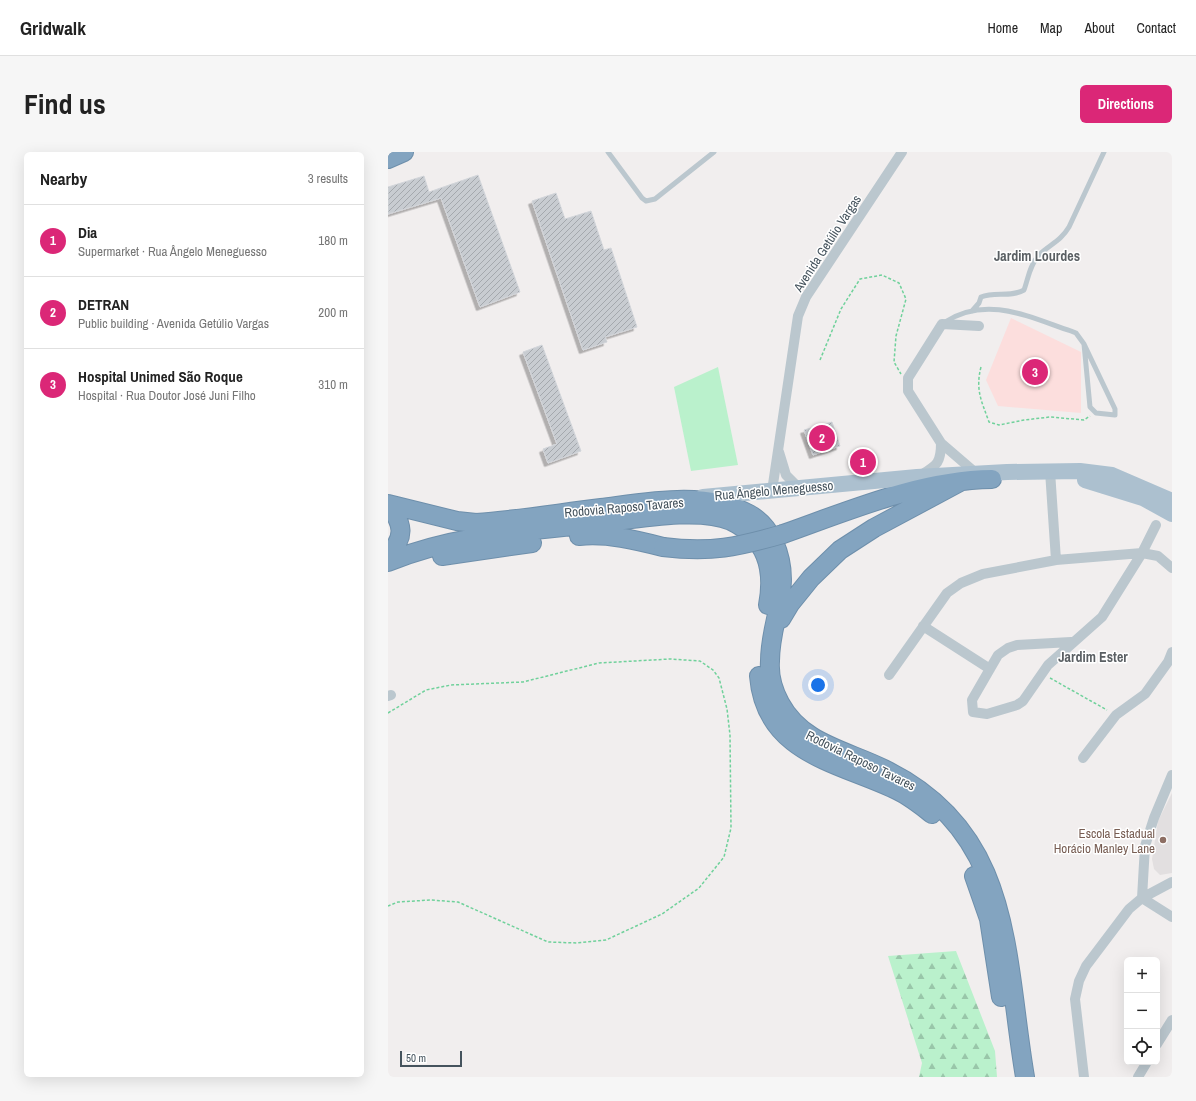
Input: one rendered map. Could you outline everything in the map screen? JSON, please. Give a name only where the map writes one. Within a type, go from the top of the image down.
[{"type":"highway","points":[[388,159],[404,152]]},
{"type":"highway","points":[[388,562],[426,559],[580,536],[597,535],[663,547],[709,550],[734,548],[783,534],[898,494],[943,483],[960,482],[992,475]]},
{"type":"highway","points":[[774,634],[790,604],[811,578],[840,550],[874,528],[960,482]]},
{"type":"highway","name":"Rodovia Raposo Tavares","points":[[388,504],[457,522],[476,523],[655,502],[695,501],[724,505],[749,514],[770,532],[778,551],[782,577],[781,597],[770,655],[771,677],[780,705],[791,720],[803,732],[819,742],[882,768],[917,786],[935,800],[951,816],[976,852],[997,902],[1005,934],[1025,1077]]},
{"type":"highway","points":[[388,504],[397,516],[401,532],[395,548],[388,555]]},
{"type":"highway","name":"Rodovia Raposo Tavares","points":[[388,562],[438,545],[480,536],[649,517],[687,515],[715,516],[730,521],[755,537],[764,550],[769,566],[770,596],[760,652],[759,669],[760,686],[765,704],[775,722],[788,737],[803,750],[820,760],[893,788],[914,800],[938,820],[966,857],[979,886],[988,919],[1013,1077]]},
{"type":"main road","points":[[992,475],[1051,474],[1080,471],[1112,475],[1172,501]]},
{"type":"main road","points":[[1051,474],[1088,480],[1109,486],[1143,498],[1172,514]]},
{"type":"main road","name":"Rua Ângelo Meneguesso","points":[[655,502],[917,477],[992,475]]},
{"type":"street","name":"Avenida Getúlio Vargas","points":[[772,491],[798,316],[806,297],[902,152]]},
{"type":"street","points":[[979,326],[942,324],[908,378],[908,386],[916,404],[941,443],[992,475]]},
{"type":"street","points":[[917,477],[935,466],[938,462],[941,456],[941,443]]},
{"type":"street","name":"Avenida Getúlio Vargas","points":[[778,450],[786,475],[799,488]]},
{"type":"street","points":[[1051,474],[1056,560]]},
{"type":"street","points":[[1071,642],[1017,645],[1008,648],[998,656],[972,700],[973,712],[977,714],[987,714],[1017,705],[1030,691],[1041,673],[1071,642],[1102,617],[1142,553],[1156,525]]},
{"type":"street","points":[[889,676],[946,593],[983,574],[1056,560],[1142,553],[1158,556],[1172,568]]},
{"type":"street","points":[[923,626],[990,670]]},
{"type":"street","points":[[1083,758],[1116,715],[1145,694],[1170,664],[1172,652]]},
{"type":"street","points":[[1142,898],[1145,846],[1154,818],[1172,775]]},
{"type":"street","points":[[1084,1077],[1075,999],[1079,981],[1086,966],[1124,916],[1142,898],[1172,882]]},
{"type":"street","points":[[1142,898],[1172,917]]},
{"type":"street","points":[[1160,1041],[1168,1033],[1172,1020]]},
{"type":"street","points":[[1138,1077],[1145,1065]]},
{"type":"lane","points":[[608,152],[642,198],[650,201],[656,199],[714,152]]},
{"type":"lane","points":[[972,311],[979,303],[981,297],[988,294],[1016,294],[1024,290],[1030,270],[1037,256],[1062,238],[1069,227],[1104,152]]},
{"type":"lane","points":[[942,324],[972,311],[995,308],[1009,311],[1076,333],[1084,344],[1116,413],[1112,416],[1094,412],[1090,407],[1084,344]]},
{"type":"path","points":[[820,360],[841,309],[860,279],[882,275],[899,283],[906,299],[896,336],[894,362],[908,386]]},
{"type":"path","points":[[981,367],[978,380],[978,392],[990,422],[999,425],[1050,417],[1084,420],[1094,412]]},
{"type":"path","points":[[388,713],[426,690],[451,684],[522,682],[599,663],[663,660],[700,661],[713,670],[719,678],[727,709],[730,735],[731,820],[724,857],[699,888],[662,914],[606,940],[577,943],[548,942],[458,902],[431,900],[398,902],[388,906]]},
{"type":"path","points":[[1041,673],[1116,715]]},
{"type":"shaded area","points":[[1011,318],[1081,352],[1081,413],[998,406],[986,380]]},
{"type":"shaded area","name":"Escola Estadual Horácio Manley Lane","points":[[1172,793],[1172,873],[1160,875],[1154,869],[1152,859],[1158,821]]},
{"type":"green space","points":[[718,367],[738,465],[691,471],[674,387]]},
{"type":"green space","points":[[956,951],[995,1051],[997,1077],[919,1077],[922,1063],[888,956]]},
{"type":"building","points":[[478,175],[520,292],[480,307],[441,198],[388,214],[388,187],[424,176],[429,192]]},
{"type":"building","points":[[556,193],[565,219],[591,211],[604,250],[611,248],[637,327],[605,337],[607,342],[583,350],[532,201]]},
{"type":"building","points":[[542,345],[581,451],[548,463],[543,449],[557,444],[523,352]]},
{"type":"building","points":[[832,422],[840,446],[813,455],[804,430]]},
{"type":"place","name":"Hospital Unimed São Roque","points":[[1035,372]]},
{"type":"place","name":"DETRAN","points":[[822,438]]},
{"type":"place","name":"Dia","points":[[863,462]]},
{"type":"place","name":"Escola Estadual Horácio Manley Lane","points":[[1163,840]]},
{"type":"district","name":"Jardim Lourdes","points":[[1037,256]]},
{"type":"district","name":"Jardim Ester","points":[[1093,657]]}]
